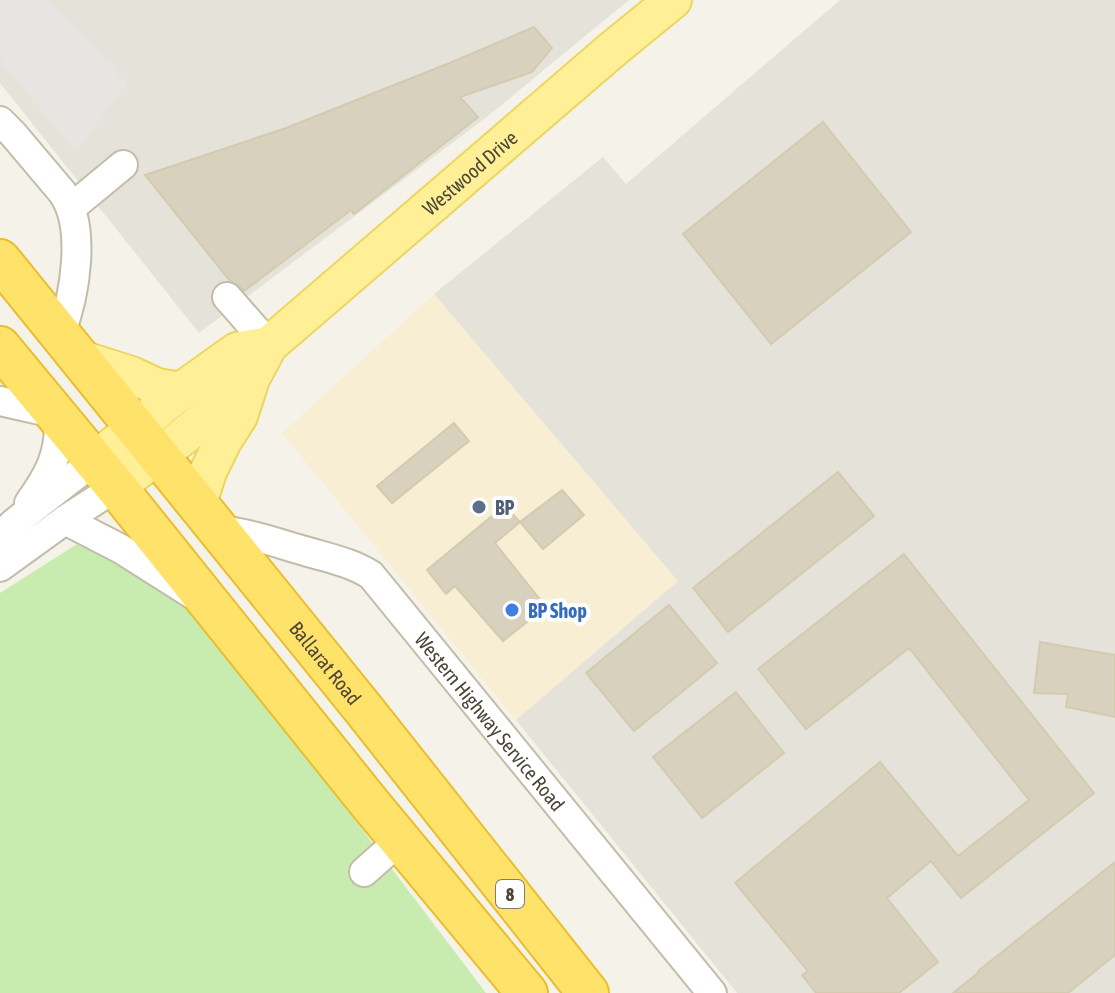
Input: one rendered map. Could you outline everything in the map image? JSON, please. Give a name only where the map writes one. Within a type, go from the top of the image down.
[{"type":"highway","name":"Ballarat Road","points":[[0,260],[375,723],[588,993]]},
{"type":"highway","points":[[0,347],[527,993]]},
{"type":"main road","name":"Westwood Drive","points":[[147,440],[184,436],[251,379],[269,345],[673,0]]},
{"type":"main road","name":"Westwood Drive","points":[[105,474],[147,440],[181,391],[237,351],[269,345]]},
{"type":"main road","points":[[70,346],[157,387],[181,391]]},
{"type":"main road","points":[[208,516],[208,472],[239,416],[251,379]]},
{"type":"street","points":[[0,121],[62,192],[71,208],[75,227],[70,346]]},
{"type":"street","points":[[71,208],[123,165]]},
{"type":"street","points":[[227,297],[269,345]]},
{"type":"street","points":[[0,401],[56,416],[60,438],[57,454],[37,492],[7,530]]},
{"type":"street","name":"Westwood Drive","points":[[0,567],[65,520],[105,474]]},
{"type":"street","name":"Westwood Drive","points":[[7,530],[105,474]]},
{"type":"street","name":"Western Highway Service Road","points":[[208,516],[240,532],[341,561],[371,575],[712,993]]},
{"type":"street","points":[[65,520],[121,549],[210,605]]},
{"type":"street","points":[[364,872],[400,840]]},
{"type":"shaded area","points":[[0,0],[629,0],[488,116],[199,333],[0,83]]},
{"type":"shaded area","points":[[0,0],[48,0],[127,83],[76,153],[0,60]]},
{"type":"shaded area","points":[[840,0],[1115,0],[1115,993],[737,993],[516,720],[678,581],[434,294],[603,157],[626,184]]},
{"type":"shaded area","name":"BP","points":[[434,294],[678,581],[516,720],[282,433]]},
{"type":"green space","points":[[77,544],[96,545],[198,613],[486,993],[0,993],[0,593]]},
{"type":"building","points":[[534,27],[552,48],[532,72],[460,97],[478,117],[354,214],[351,210],[244,291],[230,281],[145,175],[286,128]]},
{"type":"building","points":[[823,122],[911,232],[771,344],[683,234]]},
{"type":"building","points":[[454,423],[469,441],[392,503],[377,486]]},
{"type":"building","points":[[838,472],[874,516],[728,632],[693,588]]},
{"type":"building","points":[[562,490],[584,515],[543,549],[520,522]]},
{"type":"building","points":[[504,506],[520,522],[495,543],[546,607],[503,641],[455,586],[446,594],[427,570]]},
{"type":"building","points":[[904,554],[1094,793],[961,898],[931,861],[887,898],[938,962],[899,993],[816,993],[802,975],[808,971],[735,883],[880,762],[958,856],[1029,800],[909,648],[806,729],[758,669]]},
{"type":"building","points":[[669,605],[717,663],[634,731],[586,673]]},
{"type":"building","points":[[1040,642],[1115,655],[1115,717],[1066,707],[1068,694],[1034,693]]},
{"type":"building","points":[[736,692],[784,753],[702,818],[653,757]]},
{"type":"building","points":[[1115,862],[1115,955],[1068,993],[953,993],[978,971]]},
{"type":"place","name":"BP","points":[[479,507]]},
{"type":"place","name":"BP Shop","points":[[512,610]]}]
